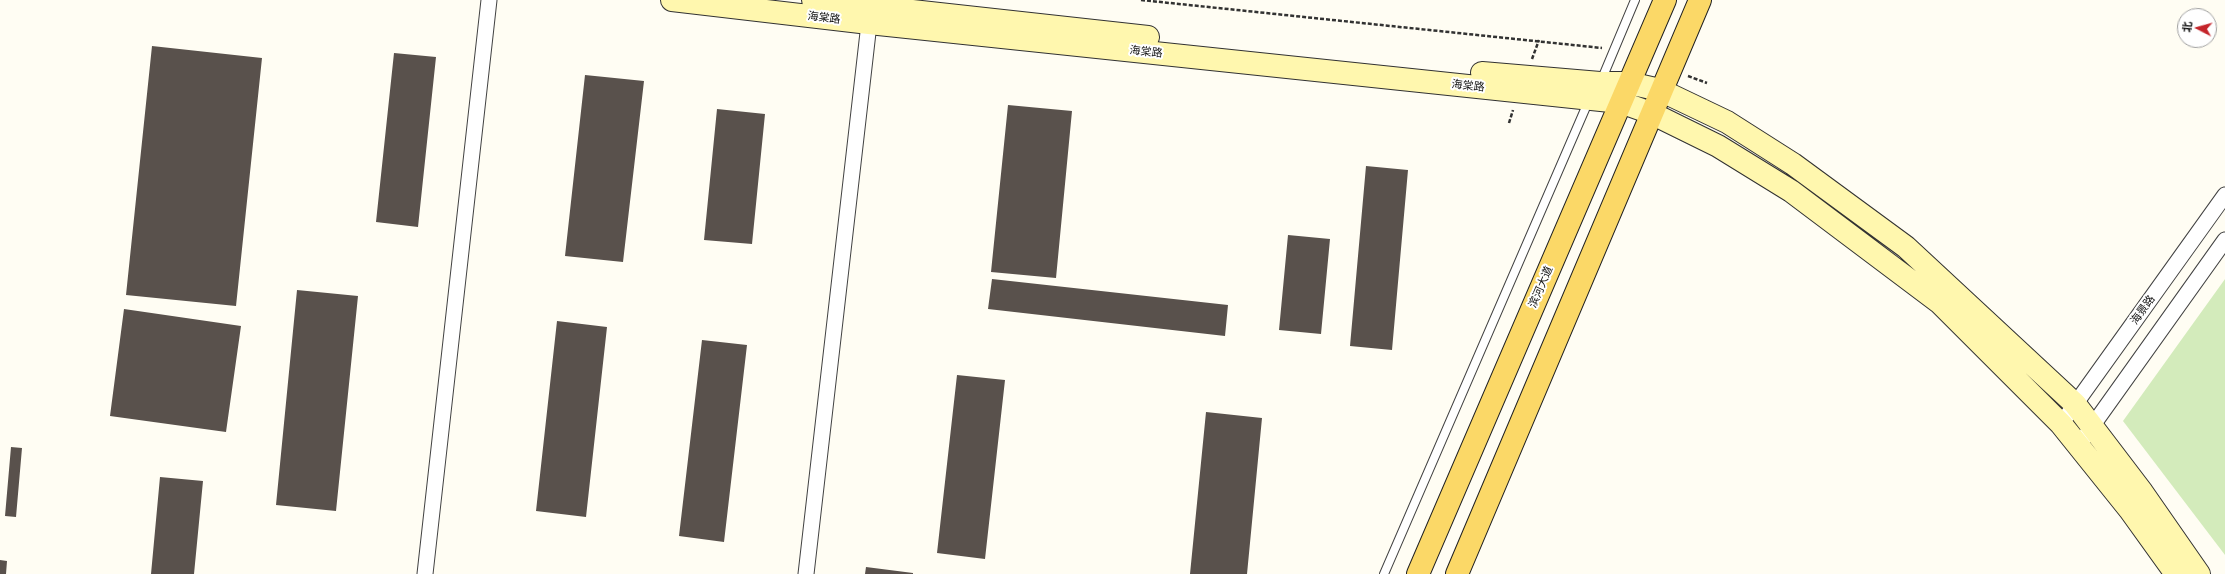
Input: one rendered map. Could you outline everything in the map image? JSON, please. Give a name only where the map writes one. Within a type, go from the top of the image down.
[{"type":"main road","name":"滨河大道","points":[[1418,574],[1624,92],[1665,0]]},
{"type":"main road","points":[[1457,574],[1660,90],[1700,0]]},
{"type":"street","points":[[425,574],[489,0]]},
{"type":"street","name":"海棠路","points":[[672,0],[871,10],[1461,71],[1595,91],[1624,92]]},
{"type":"street","name":"海棠路","points":[[813,0],[871,10]]},
{"type":"street","points":[[806,574],[871,10]]},
{"type":"street","points":[[1624,92],[1660,90],[1727,122],[1793,164],[1906,247],[2075,404],[2142,492],[2199,574]]},
{"type":"street","points":[[1624,92],[1651,113],[1718,146],[1791,191],[1940,303],[2061,424],[2130,510],[2176,574]]},
{"type":"street","name":"海景路","points":[[2061,424],[2225,195]]},
{"type":"street","points":[[2078,446],[2225,240]]},
{"type":"lane","points":[[1384,574],[1635,0]]},
{"type":"path","points":[[1141,0],[1614,49]]},
{"type":"path","points":[[1669,69],[1707,83]]},
{"type":"green space","points":[[2225,279],[2225,555],[2123,421]]},
{"type":"building","points":[[152,46],[262,58],[236,306],[126,295]]},
{"type":"building","points":[[394,53],[436,57],[418,227],[376,222]]},
{"type":"building","points":[[585,75],[644,81],[623,262],[565,256]]},
{"type":"building","points":[[1008,105],[1072,111],[1056,278],[991,272]]},
{"type":"building","points":[[717,109],[765,114],[752,244],[704,240]]},
{"type":"building","points":[[1366,166],[1408,170],[1392,350],[1350,346]]},
{"type":"building","points":[[1288,235],[1330,239],[1321,334],[1279,330]]},
{"type":"building","points":[[992,279],[1228,305],[1225,336],[988,309]]},
{"type":"building","points":[[297,290],[358,296],[336,511],[276,505]]},
{"type":"building","points":[[124,309],[241,326],[226,432],[110,416]]},
{"type":"building","points":[[557,321],[607,327],[586,517],[536,511]]},
{"type":"building","points":[[702,340],[747,345],[724,542],[679,536]]},
{"type":"building","points":[[957,375],[1005,380],[985,559],[937,553]]},
{"type":"building","points":[[1206,412],[1262,418],[1247,574],[1190,574]]},
{"type":"building","points":[[11,447],[22,448],[16,517],[5,516]]},
{"type":"building","points":[[160,477],[203,481],[194,574],[151,574]]},
{"type":"building","points":[[0,560],[7,561],[6,574],[0,574]]},
{"type":"building","points":[[866,567],[913,573],[913,574],[865,574]]}]
